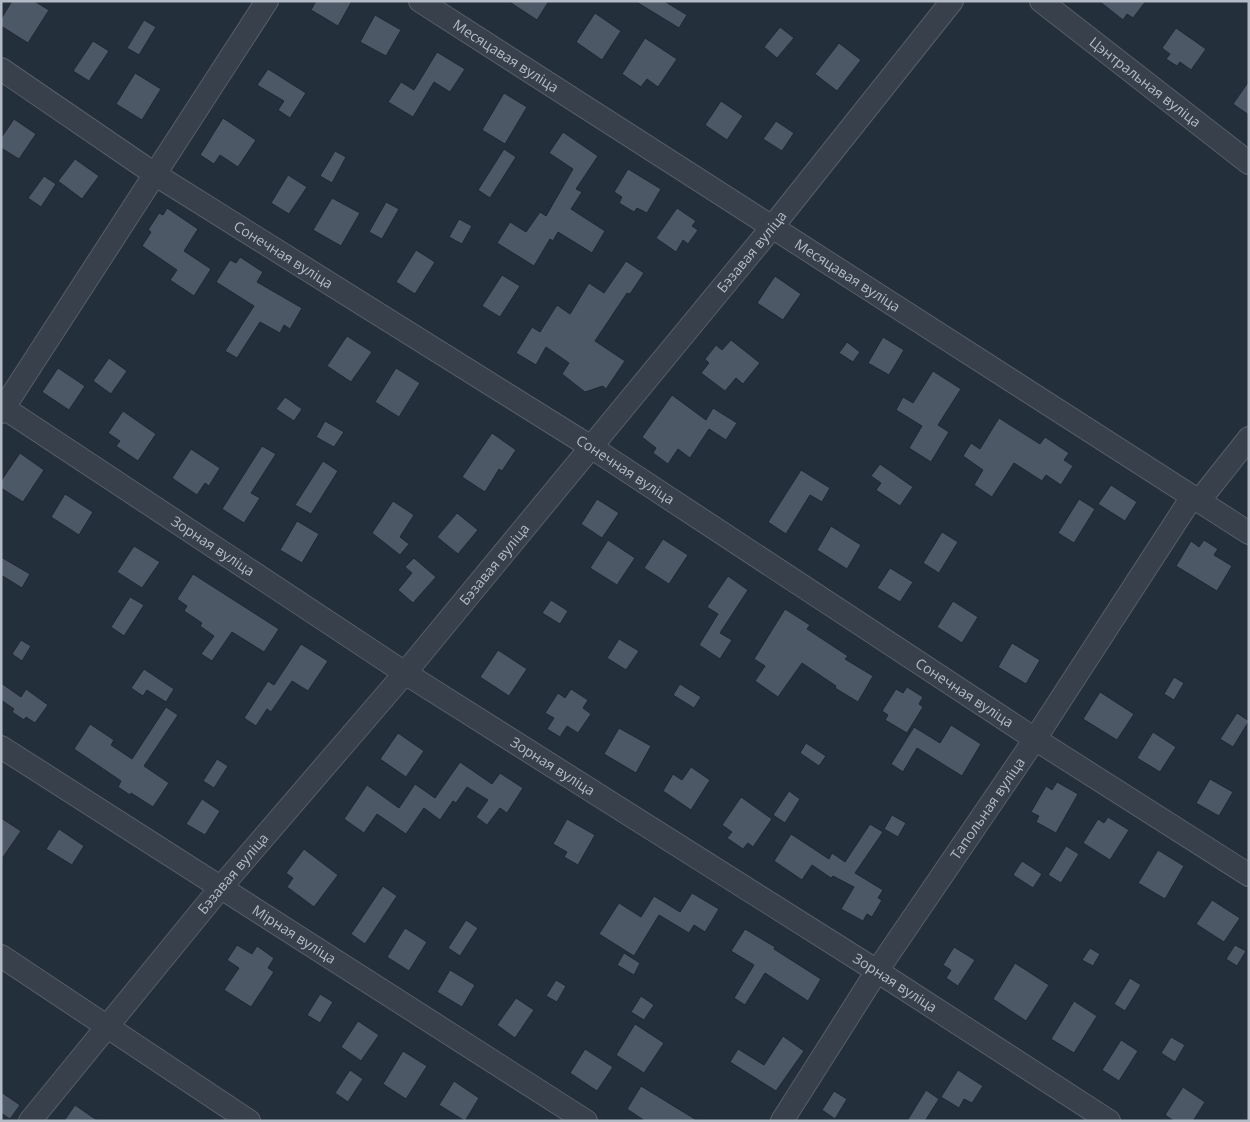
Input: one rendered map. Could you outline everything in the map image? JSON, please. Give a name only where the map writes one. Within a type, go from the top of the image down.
[{"type":"street","points":[[2,408],[156,175],[267,1]]},
{"type":"street","name":"Месяцавая вуліца","points":[[420,1],[1249,533]]},
{"type":"street","name":"Бэзавая вуліца","points":[[30,1121],[221,887],[405,674],[773,226],[952,1]]},
{"type":"street","name":"Цэнтральная вуліца","points":[[1041,1],[1249,164]]},
{"type":"street","name":"Сонечная вуліца","points":[[1,69],[156,175],[591,447],[1035,739],[1249,875]]},
{"type":"street","name":"Зорная вуліца","points":[[2,408],[405,674],[877,971],[1109,1121]]},
{"type":"street","name":"Тапольная вуліца","points":[[782,1121],[877,971],[1195,499],[1249,438]]},
{"type":"street","name":"Мірная вуліца","points":[[1,746],[586,1121]]},
{"type":"street","points":[[1,956],[108,1025],[249,1121]]},
{"type":"building","points":[[12,1],[34,1],[49,10],[28,43],[1,26],[1,19]]},
{"type":"building","points":[[316,1],[352,1],[338,26],[311,10]]},
{"type":"building","points":[[508,1],[549,1],[537,20]]},
{"type":"building","points":[[635,1],[664,1],[687,15],[679,28]]},
{"type":"building","points":[[1099,1],[1146,1],[1133,18],[1127,14],[1123,20]]},
{"type":"building","points":[[595,13],[621,31],[602,60],[576,42]]},
{"type":"building","points":[[375,15],[401,30],[386,56],[360,42]]},
{"type":"building","points":[[144,20],[156,27],[139,55],[127,48]]},
{"type":"building","points":[[780,27],[794,38],[777,58],[764,47]]},
{"type":"building","points":[[1176,28],[1206,49],[1191,70],[1180,62],[1177,66],[1166,59],[1170,54],[1162,48]]},
{"type":"building","points":[[645,38],[677,59],[658,87],[647,79],[641,87],[622,74]]},
{"type":"building","points":[[93,41],[109,51],[89,81],[73,71]]},
{"type":"building","points":[[839,43],[861,60],[837,91],[815,74]]},
{"type":"building","points":[[437,52],[465,69],[450,92],[434,82],[413,117],[388,102],[401,82],[414,90]]},
{"type":"building","points":[[268,69],[306,93],[290,118],[278,110],[284,101],[257,85]]},
{"type":"building","points":[[135,73],[161,89],[142,120],[116,104]]},
{"type":"building","points":[[1249,81],[1249,115],[1233,104]]},
{"type":"building","points":[[504,93],[527,107],[505,144],[482,130]]},
{"type":"building","points":[[721,101],[743,116],[727,140],[705,125]]},
{"type":"building","points":[[223,118],[256,140],[238,167],[220,155],[214,164],[200,155]]},
{"type":"building","points":[[14,119],[36,134],[19,159],[1,148],[1,138]]},
{"type":"building","points":[[776,121],[794,133],[782,151],[763,139]]},
{"type":"building","points":[[563,132],[598,156],[576,189],[582,192],[571,209],[605,231],[592,253],[558,232],[553,241],[550,239],[534,266],[497,243],[510,222],[526,232],[540,212],[546,216],[573,169],[549,153]]},
{"type":"building","points":[[504,149],[516,157],[490,198],[478,190]]},
{"type":"building","points":[[335,151],[346,157],[332,183],[320,176]]},
{"type":"building","points":[[75,159],[99,176],[82,199],[58,181]]},
{"type":"building","points":[[628,169],[661,189],[647,213],[637,208],[634,212],[619,203],[622,197],[614,192]]},
{"type":"building","points":[[288,175],[307,187],[289,214],[271,203]]},
{"type":"building","points":[[44,176],[56,184],[41,207],[28,198]]},
{"type":"building","points":[[332,198],[360,213],[341,246],[313,230]]},
{"type":"building","points":[[386,202],[399,209],[382,239],[369,232]]},
{"type":"building","points":[[167,208],[198,229],[184,251],[211,269],[194,296],[170,280],[177,270],[142,246],[151,232],[148,230],[159,213],[163,215]]},
{"type":"building","points":[[677,208],[696,221],[692,226],[698,230],[688,244],[683,240],[676,252],[656,238]]},
{"type":"building","points":[[459,219],[472,226],[462,244],[449,237]]},
{"type":"building","points":[[416,250],[435,262],[415,294],[396,282]]},
{"type":"building","points":[[240,257],[263,272],[257,282],[302,308],[290,329],[284,325],[280,333],[260,322],[237,358],[225,351],[254,306],[216,282],[230,260],[236,263]]},
{"type":"building","points":[[626,261],[644,273],[630,294],[627,293],[595,341],[625,361],[606,389],[603,386],[585,392],[562,374],[569,363],[546,347],[536,365],[516,353],[532,327],[540,332],[557,305],[570,314],[589,283],[604,293]]},
{"type":"building","points":[[502,275],[520,286],[500,317],[482,306]]},
{"type":"building","points":[[775,276],[801,294],[783,320],[757,303]]},
{"type":"building","points":[[347,336],[372,352],[351,382],[327,366]]},
{"type":"building","points":[[883,337],[904,350],[889,375],[868,363]]},
{"type":"building","points":[[731,340],[760,363],[743,384],[736,378],[725,391],[701,373],[709,363],[705,359],[716,345],[722,350]]},
{"type":"building","points":[[847,342],[860,352],[853,362],[839,353]]},
{"type":"building","points":[[109,358],[127,371],[111,394],[93,381]]},
{"type":"building","points":[[58,368],[85,386],[69,410],[42,392]]},
{"type":"building","points":[[396,368],[420,383],[399,417],[375,402]]},
{"type":"building","points":[[933,371],[961,389],[938,425],[949,432],[931,462],[909,448],[922,426],[896,410],[903,397],[913,403]]},
{"type":"building","points":[[672,395],[706,420],[713,408],[737,423],[726,440],[709,429],[690,458],[678,449],[668,464],[653,453],[656,448],[642,437]]},
{"type":"building","points":[[285,397],[302,409],[294,421],[276,409]]},
{"type":"building","points":[[123,411],[156,434],[138,461],[116,446],[120,441],[108,433]]},
{"type":"building","points":[[999,418],[1040,444],[1045,437],[1069,453],[1064,460],[1073,466],[1061,485],[1046,475],[1042,481],[1014,463],[992,497],[974,485],[983,470],[963,456],[971,443],[980,449]]},
{"type":"building","points":[[325,421],[344,432],[334,447],[316,437]]},
{"type":"building","points":[[492,433],[516,450],[502,471],[499,469],[485,492],[462,477]]},
{"type":"building","points":[[262,446],[276,454],[251,493],[260,498],[244,523],[222,509]]},
{"type":"building","points":[[191,449],[220,468],[209,486],[205,483],[197,495],[172,478]]},
{"type":"building","points":[[20,453],[44,470],[23,502],[1,488],[1,481]]},
{"type":"building","points":[[323,461],[338,471],[311,514],[295,505]]},
{"type":"building","points":[[880,464],[913,487],[900,506],[876,490],[881,483],[871,476]]},
{"type":"building","points":[[801,470],[830,488],[822,502],[810,495],[786,534],[768,522]]},
{"type":"building","points":[[1111,485],[1137,502],[1125,521],[1098,504]]},
{"type":"building","points":[[65,494],[93,512],[79,535],[51,517]]},
{"type":"building","points":[[597,499],[619,513],[602,538],[581,524]]},
{"type":"building","points":[[1079,499],[1095,509],[1074,543],[1058,533]]},
{"type":"building","points":[[393,501],[414,515],[400,537],[409,544],[400,555],[372,533]]},
{"type":"building","points":[[457,513],[478,530],[458,554],[437,537]]},
{"type":"building","points":[[297,521],[319,534],[302,563],[280,550]]},
{"type":"building","points":[[831,526],[861,545],[847,569],[817,550]]},
{"type":"building","points":[[942,532],[958,542],[939,573],[923,563]]},
{"type":"building","points":[[663,539],[688,555],[669,584],[644,568]]},
{"type":"building","points":[[608,540],[635,558],[617,585],[590,568]]},
{"type":"building","points":[[1204,540],[1218,549],[1214,555],[1232,566],[1217,591],[1176,566],[1191,541],[1199,547]]},
{"type":"building","points":[[134,546],[160,562],[142,588],[117,572]]},
{"type":"building","points":[[1,557],[30,574],[22,588],[1,575]]},
{"type":"building","points":[[414,558],[436,577],[413,603],[398,590],[412,573],[405,567]]},
{"type":"building","points":[[890,568],[913,582],[900,602],[877,588]]},
{"type":"building","points":[[193,574],[279,629],[264,652],[232,632],[212,661],[201,654],[214,636],[200,626],[202,623],[184,611],[187,606],[177,599]]},
{"type":"building","points":[[728,576],[748,590],[720,633],[732,640],[720,659],[699,645],[718,614],[707,607]]},
{"type":"building","points":[[130,597],[144,605],[124,636],[111,627]]},
{"type":"building","points":[[551,600],[568,611],[560,624],[542,613]]},
{"type":"building","points":[[953,601],[978,617],[962,643],[937,627]]},
{"type":"building","points":[[785,609],[810,625],[807,629],[848,656],[845,659],[873,676],[858,702],[835,688],[836,686],[802,663],[778,697],[755,681],[765,666],[754,659]]},
{"type":"building","points":[[619,639],[639,651],[626,670],[607,658]]},
{"type":"building","points":[[21,640],[31,646],[22,661],[12,654]]},
{"type":"building","points":[[1012,643],[1040,660],[1026,684],[998,667]]},
{"type":"building","points":[[301,644],[328,661],[308,691],[292,681],[271,712],[267,709],[256,726],[244,718],[268,681],[274,685]]},
{"type":"building","points":[[498,650],[527,669],[509,696],[480,677]]},
{"type":"building","points":[[144,669],[174,689],[166,702],[147,690],[143,696],[131,688]]},
{"type":"building","points":[[1174,677],[1184,683],[1174,700],[1164,694]]},
{"type":"building","points":[[1,683],[21,697],[26,689],[48,705],[35,723],[26,717],[24,720],[12,712],[14,709],[1,700]]},
{"type":"building","points":[[680,684],[701,697],[694,708],[673,695]]},
{"type":"building","points":[[907,687],[923,697],[919,704],[923,707],[907,733],[885,720],[888,715],[882,711],[896,689],[903,693]]},
{"type":"building","points":[[571,689],[588,700],[583,708],[591,714],[578,733],[567,726],[560,737],[547,729],[554,718],[545,713],[558,693],[565,698]]},
{"type":"building","points":[[1100,692],[1134,714],[1117,740],[1083,719]]},
{"type":"building","points":[[166,707],[178,715],[144,766],[169,783],[153,807],[118,787],[121,781],[74,749],[90,724],[114,740],[111,745],[132,759]]},
{"type":"building","points":[[1237,713],[1249,721],[1233,747],[1220,739]]},
{"type":"building","points":[[951,725],[981,744],[962,776],[917,748],[903,772],[891,764],[914,727],[940,743]]},
{"type":"building","points":[[619,728],[651,746],[636,773],[604,754]]},
{"type":"building","points":[[1153,732],[1176,747],[1160,772],[1137,758]]},
{"type":"building","points":[[398,733],[424,751],[406,777],[380,759]]},
{"type":"building","points":[[806,743],[826,756],[819,766],[800,753]]},
{"type":"building","points":[[217,759],[228,766],[214,788],[203,781]]},
{"type":"building","points":[[460,762],[492,784],[500,773],[523,788],[507,813],[500,808],[487,825],[476,817],[488,800],[467,787],[456,803],[453,801],[440,820],[424,808],[406,834],[377,814],[364,833],[344,819],[367,785],[399,808],[415,784],[435,798]]},
{"type":"building","points":[[691,767],[710,780],[691,810],[663,791],[673,774],[682,780]]},
{"type":"building","points":[[1210,779],[1233,792],[1219,816],[1196,803]]},
{"type":"building","points":[[1057,782],[1078,794],[1056,833],[1036,822],[1039,816],[1031,812],[1046,786],[1052,790]]},
{"type":"building","points":[[789,791],[800,799],[785,823],[773,815]]},
{"type":"building","points":[[741,797],[772,819],[753,847],[748,843],[743,849],[727,838],[732,832],[722,825]]},
{"type":"building","points":[[202,799],[220,811],[205,835],[186,824]]},
{"type":"building","points":[[892,815],[906,823],[898,837],[884,829]]},
{"type":"building","points":[[1108,817],[1129,830],[1110,860],[1083,843],[1098,819],[1104,823]]},
{"type":"building","points":[[1,818],[21,831],[1,860]]},
{"type":"building","points":[[567,819],[595,835],[578,865],[564,857],[567,852],[553,844]]},
{"type":"building","points":[[870,824],[883,832],[855,873],[883,890],[878,898],[882,900],[872,917],[867,914],[863,921],[841,909],[854,887],[833,876],[831,878],[812,865],[802,880],[774,861],[791,834],[829,859],[832,853],[845,862]]},
{"type":"building","points":[[59,829],[84,846],[72,865],[46,849]]},
{"type":"building","points":[[1066,846],[1079,854],[1061,883],[1048,875]]},
{"type":"building","points":[[304,849],[338,875],[314,907],[287,887],[293,878],[286,873]]},
{"type":"building","points":[[1158,850],[1184,866],[1165,899],[1138,883]]},
{"type":"building","points":[[1022,861],[1042,874],[1033,888],[1013,875]]},
{"type":"building","points":[[383,886],[397,896],[365,944],[351,934]]},
{"type":"building","points":[[692,893],[719,909],[705,932],[694,925],[689,933],[659,915],[634,956],[599,934],[619,903],[641,917],[654,896],[680,912]]},
{"type":"building","points":[[1212,900],[1240,918],[1224,942],[1196,924]]},
{"type":"building","points":[[466,920],[478,928],[460,956],[448,948]]},
{"type":"building","points":[[405,928],[427,942],[409,971],[387,957]]},
{"type":"building","points":[[745,929],[821,979],[808,1001],[765,973],[745,1005],[734,998],[754,965],[731,951]]},
{"type":"building","points":[[237,945],[252,954],[257,946],[274,958],[268,968],[274,972],[251,1007],[224,990],[239,968],[227,960]]},
{"type":"building","points":[[1235,945],[1246,951],[1237,966],[1226,959]]},
{"type":"building","points":[[954,947],[975,960],[958,986],[946,978],[951,970],[943,965]]},
{"type":"building","points":[[1090,948],[1100,954],[1093,966],[1082,960]]},
{"type":"building","points":[[624,953],[640,963],[634,975],[617,965]]},
{"type":"building","points":[[1015,963],[1049,985],[1026,1021],[993,999]]},
{"type":"building","points":[[450,970],[475,985],[462,1007],[437,992]]},
{"type":"building","points":[[1130,978],[1141,985],[1125,1011],[1114,1004]]},
{"type":"building","points":[[556,980],[566,986],[557,1002],[546,996]]},
{"type":"building","points":[[320,994],[333,1002],[320,1023],[307,1015]]},
{"type":"building","points":[[641,996],[654,1005],[644,1020],[631,1012]]},
{"type":"building","points":[[516,998],[534,1010],[515,1038],[497,1025]]},
{"type":"building","points":[[1074,1001],[1097,1016],[1074,1053],[1051,1039]]},
{"type":"building","points":[[358,1021],[379,1035],[361,1061],[341,1047]]},
{"type":"building","points":[[635,1024],[664,1043],[644,1073],[616,1055]]},
{"type":"building","points":[[783,1036],[804,1051],[776,1091],[730,1062],[738,1049],[764,1065]]},
{"type":"building","points":[[1171,1037],[1185,1045],[1175,1062],[1161,1053]]},
{"type":"building","points":[[1121,1040],[1138,1051],[1119,1081],[1102,1070]]},
{"type":"building","points":[[585,1049],[613,1067],[597,1091],[570,1073]]},
{"type":"building","points":[[403,1051],[427,1066],[406,1099],[383,1084]]},
{"type":"building","points":[[350,1070],[363,1079],[348,1102],[335,1093]]},
{"type":"building","points":[[958,1070],[983,1086],[972,1103],[964,1099],[959,1108],[941,1097]]},
{"type":"building","points":[[454,1081],[479,1098],[465,1121],[439,1105]]},
{"type":"building","points":[[641,1086],[698,1121],[645,1121],[627,1109]]},
{"type":"building","points":[[1183,1087],[1205,1102],[1193,1121],[1174,1121],[1165,1115]]},
{"type":"building","points":[[926,1090],[939,1099],[925,1121],[907,1121]]},
{"type":"building","points":[[834,1091],[847,1099],[835,1119],[822,1110]]},
{"type":"building","points":[[1,1092],[20,1105],[10,1119],[1,1113]]},
{"type":"building","points":[[75,1105],[98,1121],[64,1121]]}]
